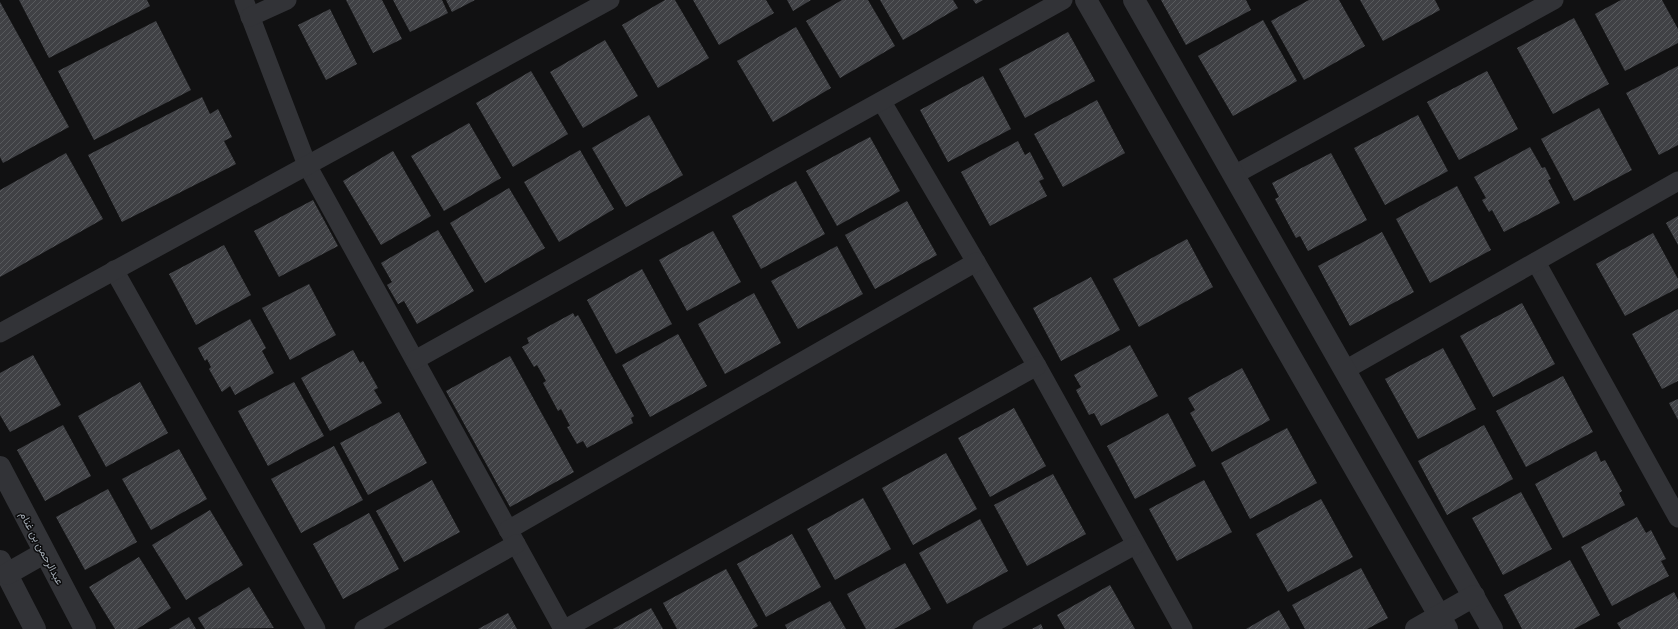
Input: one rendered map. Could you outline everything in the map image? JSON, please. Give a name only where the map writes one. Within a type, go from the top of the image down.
[{"type":"street","points":[[287,0],[247,8],[307,166],[564,629],[1037,366]]},
{"type":"street","points":[[0,333],[610,0]]},
{"type":"street","points":[[415,360],[882,102],[1063,0]]},
{"type":"street","points":[[1086,0],[1443,622]]},
{"type":"street","points":[[1134,0],[1492,629]]},
{"type":"street","points":[[1234,175],[1554,0]]},
{"type":"street","points":[[882,102],[1037,366],[1183,629]]},
{"type":"street","points":[[1345,370],[1678,181]]},
{"type":"street","points":[[364,629],[512,537],[976,262]]},
{"type":"street","points":[[1536,262],[1678,518]]},
{"type":"street","points":[[114,270],[316,629]]},
{"type":"street","name":"عبدالرحمن بن غنام","points":[[0,467],[44,554],[85,629]]},
{"type":"street","points":[[982,629],[1135,545]]},
{"type":"street","points":[[36,629],[3,567],[44,554]]},
{"type":"street","points":[[1416,629],[1443,622],[1474,596]]},
{"type":"building","points":[[19,0],[147,0],[150,6],[49,58]]},
{"type":"building","points":[[346,0],[382,0],[402,39],[373,53]]},
{"type":"building","points":[[393,0],[442,0],[448,13],[410,32]]},
{"type":"building","points":[[446,0],[475,0],[452,12]]},
{"type":"building","points":[[665,0],[675,0],[709,58],[658,88],[622,25]]},
{"type":"building","points":[[693,0],[766,0],[774,13],[719,45]]},
{"type":"building","points":[[787,0],[811,0],[793,11]]},
{"type":"building","points":[[842,0],[868,0],[895,46],[840,78],[806,21]]},
{"type":"building","points":[[880,0],[953,0],[958,8],[903,40]]},
{"type":"building","points":[[973,0],[983,0],[976,4]]},
{"type":"building","points":[[1161,0],[1246,0],[1251,10],[1186,45]]},
{"type":"building","points":[[1309,0],[1339,0],[1365,46],[1304,80],[1271,21]]},
{"type":"building","points":[[1360,0],[1435,0],[1440,10],[1383,41]]},
{"type":"building","points":[[1621,0],[1662,0],[1678,29],[1678,43],[1625,71],[1595,14]]},
{"type":"building","points":[[0,2],[69,127],[3,163],[0,157]]},
{"type":"building","points":[[330,9],[357,64],[326,80],[298,25]]},
{"type":"building","points":[[1574,18],[1609,84],[1553,114],[1517,48]]},
{"type":"building","points":[[1263,20],[1297,81],[1233,116],[1198,56]]},
{"type":"building","points":[[156,21],[191,90],[94,140],[58,71]]},
{"type":"building","points":[[796,27],[831,88],[773,122],[737,61]]},
{"type":"building","points":[[1068,32],[1095,81],[1025,118],[999,69]]},
{"type":"building","points":[[605,40],[638,96],[583,128],[550,72]]},
{"type":"building","points":[[1678,66],[1678,145],[1659,155],[1626,93]]},
{"type":"building","points":[[531,71],[568,134],[513,167],[476,103]]},
{"type":"building","points":[[1487,71],[1518,129],[1459,160],[1427,102]]},
{"type":"building","points":[[983,76],[1011,129],[948,162],[920,110]]},
{"type":"building","points":[[202,97],[210,114],[218,109],[232,137],[224,141],[236,164],[122,222],[88,155]]},
{"type":"building","points":[[1097,100],[1125,153],[1063,187],[1034,134]]},
{"type":"building","points":[[1599,108],[1632,170],[1574,201],[1541,139]]},
{"type":"building","points":[[649,115],[683,175],[626,207],[592,148]]},
{"type":"building","points":[[1418,115],[1448,171],[1385,205],[1354,148]]},
{"type":"building","points":[[469,123],[501,178],[444,211],[411,156]]},
{"type":"building","points":[[870,137],[900,191],[837,226],[806,171]]},
{"type":"building","points":[[1018,141],[1025,155],[1030,152],[1044,179],[1039,181],[1047,196],[990,226],[961,172]]},
{"type":"building","points":[[1530,147],[1542,168],[1545,167],[1551,179],[1548,180],[1560,203],[1504,232],[1492,210],[1489,212],[1482,200],[1486,198],[1474,177]]},
{"type":"building","points":[[580,150],[614,209],[559,242],[524,182]]},
{"type":"building","points":[[393,151],[431,216],[381,245],[343,181]]},
{"type":"building","points":[[66,153],[103,219],[0,277],[0,190]]},
{"type":"building","points":[[1331,153],[1367,220],[1308,251],[1300,236],[1296,238],[1275,199],[1279,197],[1272,183]]},
{"type":"building","points":[[796,181],[825,234],[761,269],[732,216]]},
{"type":"building","points":[[1457,186],[1491,250],[1430,283],[1396,219]]},
{"type":"building","points":[[509,188],[545,248],[485,283],[450,223]]},
{"type":"building","points":[[313,200],[338,246],[279,277],[254,231]]},
{"type":"building","points":[[907,201],[937,255],[875,289],[845,235]]},
{"type":"building","points":[[1678,216],[1678,245],[1666,223]]},
{"type":"building","points":[[438,230],[474,291],[417,324],[404,301],[398,304],[387,285],[392,282],[381,263]]},
{"type":"building","points":[[713,231],[741,282],[687,311],[659,260]]},
{"type":"building","points":[[1382,232],[1414,292],[1350,326],[1318,266]]},
{"type":"building","points":[[1653,233],[1678,279],[1678,288],[1625,316],[1596,264]]},
{"type":"building","points":[[1187,239],[1213,287],[1139,327],[1113,279]]},
{"type":"building","points":[[224,245],[251,295],[196,325],[169,274]]},
{"type":"building","points":[[837,246],[863,294],[798,329],[771,281]]},
{"type":"building","points":[[642,269],[672,324],[616,354],[587,300]]},
{"type":"building","points":[[1091,277],[1120,330],[1061,361],[1033,308]]},
{"type":"building","points":[[309,284],[336,335],[290,360],[262,308]]},
{"type":"building","points":[[754,293],[781,343],[725,374],[698,324]]},
{"type":"building","points":[[1522,303],[1555,364],[1493,397],[1460,336]]},
{"type":"building","points":[[1678,309],[1678,381],[1662,389],[1632,334]]},
{"type":"building","points":[[573,313],[575,317],[578,315],[634,416],[631,418],[633,423],[587,448],[583,441],[577,444],[567,427],[570,426],[561,409],[558,411],[543,383],[546,381],[537,365],[534,367],[522,347],[529,343],[527,338]]},
{"type":"building","points":[[250,319],[266,348],[262,351],[274,373],[235,395],[230,386],[222,392],[209,369],[211,367],[207,359],[205,361],[198,348]]},
{"type":"building","points":[[678,334],[707,386],[650,417],[622,365]]},
{"type":"building","points":[[1130,345],[1158,396],[1101,426],[1094,413],[1089,415],[1076,390],[1081,387],[1074,375]]},
{"type":"building","points":[[1443,348],[1476,409],[1418,439],[1385,379]]},
{"type":"building","points":[[353,350],[360,363],[363,361],[378,388],[374,390],[382,403],[330,431],[301,378]]},
{"type":"building","points":[[33,355],[61,405],[10,432],[0,415],[0,373]]},
{"type":"building","points":[[510,356],[574,472],[510,507],[446,391]]},
{"type":"building","points":[[1242,368],[1270,420],[1212,452],[1190,413],[1195,410],[1188,398]]},
{"type":"building","points":[[1563,376],[1593,432],[1526,467],[1496,411]]},
{"type":"building","points":[[140,382],[168,433],[106,467],[78,416]]},
{"type":"building","points":[[294,382],[324,436],[268,466],[238,411]]},
{"type":"building","points":[[1678,399],[1678,420],[1669,403]]},
{"type":"building","points":[[1014,408],[1046,466],[990,497],[958,438]]},
{"type":"building","points":[[399,412],[427,463],[368,495],[340,443]]},
{"type":"building","points":[[1168,413],[1196,466],[1135,499],[1107,446]]},
{"type":"building","points":[[63,425],[91,476],[45,501],[17,450]]},
{"type":"building","points":[[1484,425],[1513,479],[1447,515],[1418,461]]},
{"type":"building","points":[[1287,428],[1317,483],[1250,519],[1221,463]]},
{"type":"building","points":[[334,446],[363,500],[301,533],[271,479]]},
{"type":"building","points":[[179,449],[207,499],[151,530],[122,479]]},
{"type":"building","points":[[1596,451],[1601,462],[1605,460],[1622,491],[1619,493],[1625,505],[1563,538],[1535,484]]},
{"type":"building","points":[[946,453],[977,509],[913,545],[882,488]]},
{"type":"building","points":[[1053,474],[1086,534],[1027,566],[994,505]]},
{"type":"building","points":[[432,480],[460,532],[404,562],[376,511]]},
{"type":"building","points":[[1204,480],[1232,532],[1177,561],[1149,509]]},
{"type":"building","points":[[108,489],[137,542],[85,570],[56,517]]},
{"type":"building","points":[[1521,492],[1552,549],[1503,575],[1472,518]]},
{"type":"building","points":[[863,498],[891,549],[835,580],[807,529]]},
{"type":"building","points":[[1321,499],[1353,557],[1288,592],[1256,534]]},
{"type":"building","points":[[210,510],[243,565],[186,600],[152,545]]},
{"type":"building","points":[[369,513],[399,569],[343,599],[313,544]]},
{"type":"building","points":[[1637,517],[1646,533],[1651,530],[1666,559],[1661,561],[1669,576],[1612,606],[1581,547]]},
{"type":"building","points":[[980,519],[1008,571],[947,604],[919,553]]},
{"type":"building","points":[[792,534],[821,587],[766,617],[737,564]]},
{"type":"building","points":[[139,557],[171,608],[137,629],[115,629],[89,587]]},
{"type":"building","points":[[1570,560],[1600,615],[1574,629],[1522,629],[1504,595]]},
{"type":"building","points":[[905,563],[931,609],[894,629],[866,629],[847,594]]},
{"type":"building","points":[[1361,568],[1388,618],[1367,629],[1305,629],[1292,605]]},
{"type":"building","points":[[726,569],[758,626],[752,629],[677,629],[663,603]]},
{"type":"building","points":[[1110,585],[1135,629],[1065,629],[1057,615]]},
{"type":"building","points":[[249,587],[274,628],[205,629],[198,618]]},
{"type":"building","points":[[1674,592],[1678,600],[1678,629],[1621,629],[1617,623]]},
{"type":"building","points":[[830,601],[846,629],[787,629],[785,625]]},
{"type":"building","points":[[651,608],[663,629],[613,629]]},
{"type":"building","points":[[1279,610],[1290,629],[1246,629]]},
{"type":"building","points":[[508,613],[517,629],[478,629]]},
{"type":"building","points":[[189,617],[196,629],[169,629]]},
{"type":"building","points":[[1041,624],[1043,629],[1032,629]]}]
